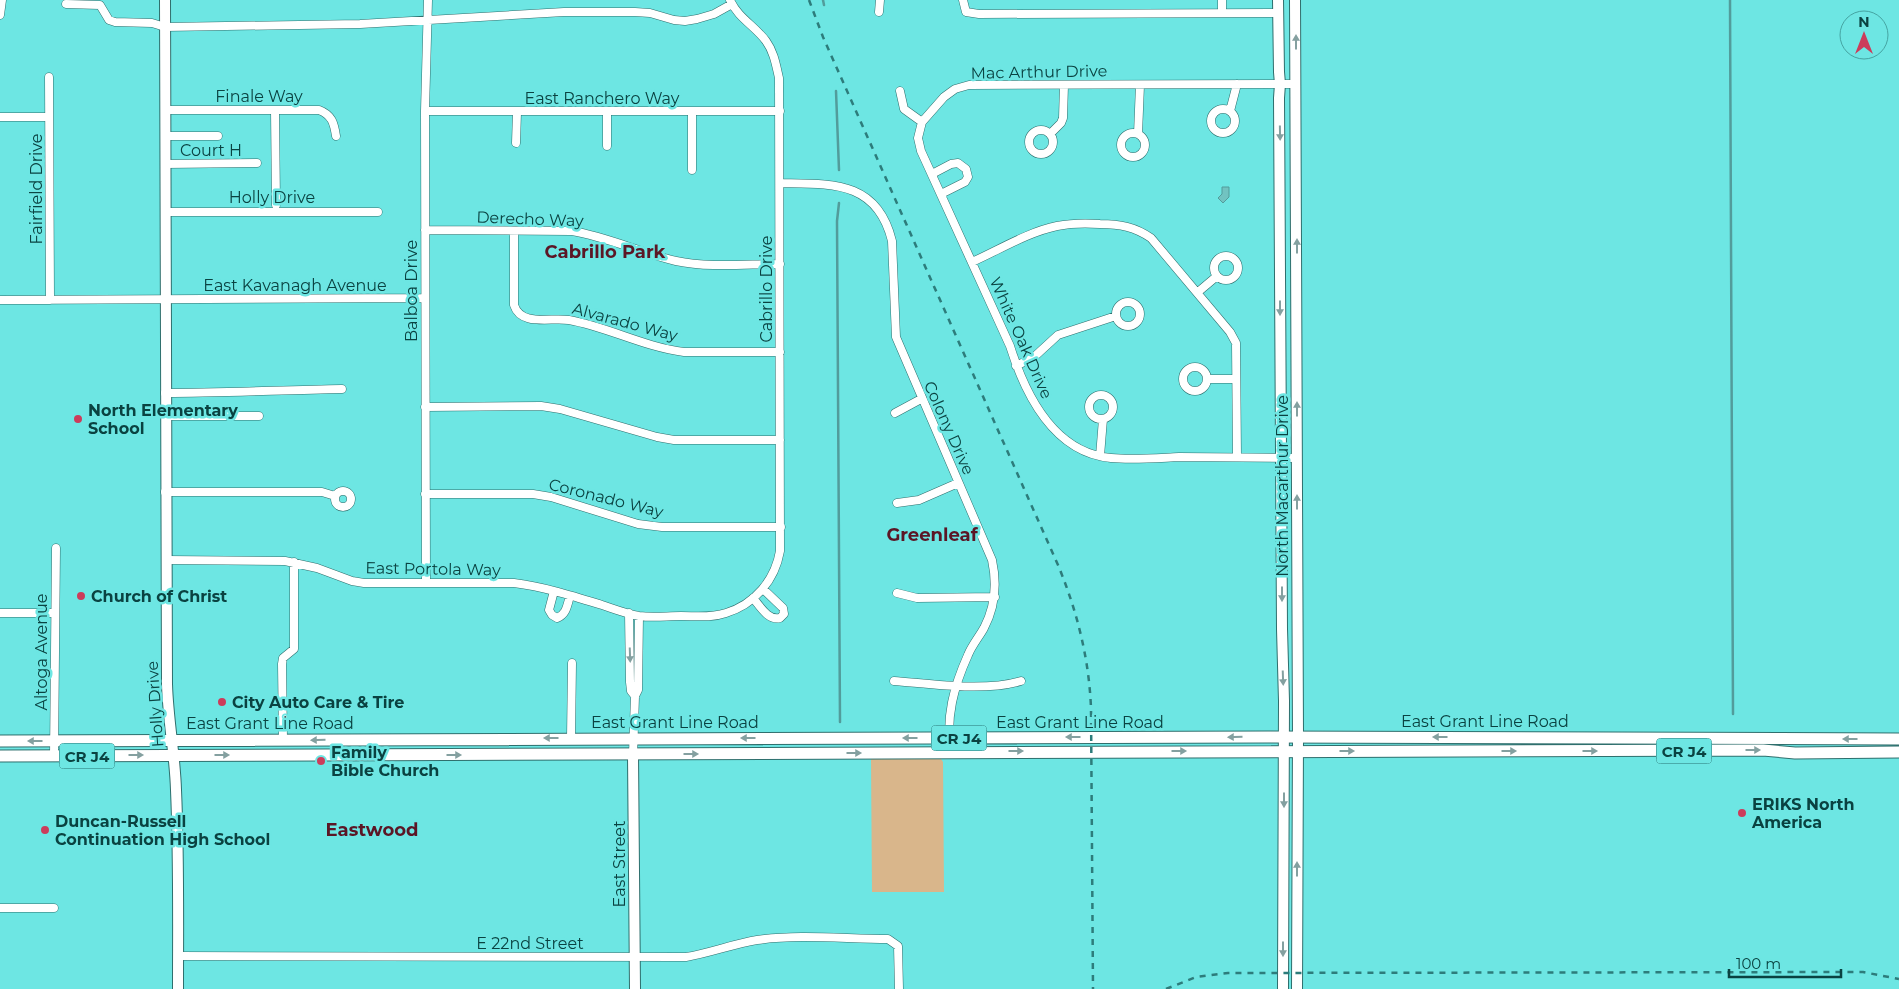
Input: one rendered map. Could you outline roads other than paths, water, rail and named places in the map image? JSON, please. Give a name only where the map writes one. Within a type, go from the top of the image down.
[{"type":"main road","name":"Holly Drive","points":[[165,0],[167,684],[178,840],[178,989]]},
{"type":"main road","name":"North Macarthur Drive","points":[[1278,0],[1284,738],[1283,989]]},
{"type":"main road","name":"North Macarthur Drive","points":[[1295,0],[1298,738],[1297,989]]},
{"type":"main road","name":"East Grant Line Road","points":[[171,740],[571,738],[1899,739]]},
{"type":"main road","name":"CR J4","points":[[0,742],[171,740]]},
{"type":"main road","name":"East Grant Line Road","points":[[173,755],[1764,750],[1795,752],[1899,752]]},
{"type":"main road","name":"East Street","points":[[633,754],[635,989]]},
{"type":"main road","name":"CR J4","points":[[0,756],[173,755]]},
{"type":"street","points":[[0,16],[2,0]]},
{"type":"street","name":"Balboa Drive","points":[[426,583],[425,111],[428,0]]},
{"type":"street","points":[[879,12],[880,0]]},
{"type":"street","points":[[963,0],[966,12],[987,14],[1278,13]]},
{"type":"street","points":[[1222,0],[1222,13]]},
{"type":"street","points":[[66,4],[100,5],[109,20],[115,22],[152,23],[165,26],[360,24],[513,13],[635,12],[650,13],[685,21],[714,14],[731,2]]},
{"type":"street","name":"Cabrillo Drive","points":[[731,2],[741,18],[765,39],[776,61],[779,78],[780,551],[778,563],[772,576],[763,589],[753,598]]},
{"type":"street","name":"Fairfield Drive","points":[[49,77],[50,300]]},
{"type":"street","points":[[1230,111],[1237,84]]},
{"type":"street","name":"Mac Arthur Drive","points":[[922,122],[944,97],[956,90],[970,86],[1296,84]]},
{"type":"street","points":[[1138,134],[1140,85]]},
{"type":"street","points":[[1050,134],[1061,124],[1064,86]]},
{"type":"street","points":[[900,92],[904,109],[922,122]]},
{"type":"street","name":"Finale Way","points":[[165,110],[319,110],[332,118],[336,136]]},
{"type":"street","name":"Holly Drive","points":[[275,110],[276,205]]},
{"type":"street","name":"East Ranchero Way","points":[[425,111],[780,111]]},
{"type":"street","points":[[692,111],[692,170]]},
{"type":"street","points":[[516,143],[517,112]]},
{"type":"street","points":[[607,112],[607,146]]},
{"type":"street","points":[[0,117],[50,117]]},
{"type":"street","name":"White Oak Drive","points":[[922,122],[918,138],[921,151],[1010,346],[1016,366],[1036,406],[1047,422],[1061,436],[1078,448],[1111,458],[1297,458]]},
{"type":"street","points":[[165,136],[218,136]]},
{"type":"street","name":"Court H","points":[[165,164],[257,163]]},
{"type":"street","points":[[932,174],[951,164],[958,163],[966,169],[968,177],[966,182],[941,194]]},
{"type":"street","name":"Colony Drive","points":[[780,183],[824,184],[844,187],[860,194],[871,202],[881,214],[889,229],[892,242],[894,326],[896,337],[921,399],[992,560],[995,574],[994,597],[989,618],[968,654],[950,705],[949,738],[951,752]]},
{"type":"street","name":"Holly Drive","points":[[165,212],[378,212]]},
{"type":"street","points":[[972,262],[1036,233],[1056,226],[1077,223],[1115,224],[1134,229],[1151,238],[1198,292],[1230,332],[1236,343],[1237,457]]},
{"type":"street","name":"Derecho Way","points":[[425,230],[572,231],[592,234],[676,261],[698,264],[780,264]]},
{"type":"street","name":"Alvarado Way","points":[[514,231],[514,305],[516,311],[521,316],[583,323],[668,350],[684,352],[780,352]]},
{"type":"street","points":[[1198,292],[1217,276]]},
{"type":"street","name":"East Kavanagh Avenue","points":[[0,300],[425,298]]},
{"type":"street","points":[[1016,366],[1034,357],[1058,334],[1116,316]]},
{"type":"street","points":[[1207,379],[1236,379]]},
{"type":"street","points":[[165,393],[342,390]]},
{"type":"street","points":[[895,413],[921,399]]},
{"type":"street","points":[[425,407],[541,406],[560,409],[657,437],[674,440],[780,440]]},
{"type":"street","points":[[166,416],[259,416]]},
{"type":"street","points":[[1100,456],[1102,419]]},
{"type":"street","points":[[897,504],[920,500],[958,483]]},
{"type":"street","points":[[166,492],[322,492],[335,496]]},
{"type":"street","name":"Coronado Way","points":[[425,494],[533,494],[551,497],[638,524],[662,527],[780,527]]},
{"type":"street","name":"Altoga Avenue","points":[[54,756],[56,548]]},
{"type":"street","name":"East Portola Way","points":[[166,560],[294,562],[358,582],[514,583],[554,590],[639,616],[707,616],[725,614],[739,608],[753,598]]},
{"type":"street","points":[[283,740],[282,664],[283,658],[294,649],[294,562]]},
{"type":"street","points":[[753,598],[770,617],[780,618],[784,614],[783,608],[763,589]]},
{"type":"street","points":[[554,590],[549,610],[557,618],[565,613],[570,596]]},
{"type":"street","points":[[897,593],[917,598],[994,597]]},
{"type":"street","points":[[0,613],[55,613]]},
{"type":"street","points":[[628,613],[630,682],[631,691],[635,696],[638,690],[639,616]]},
{"type":"street","points":[[571,738],[572,663]]},
{"type":"street","points":[[894,681],[957,686],[1006,686],[1021,681]]},
{"type":"street","name":"East Street","points":[[633,754],[635,696]]},
{"type":"street","points":[[0,908],[54,908]]},
{"type":"street","name":"E 22nd Street","points":[[178,956],[686,957],[705,954],[756,940],[793,938],[888,939],[898,946],[899,989]]},
{"type":"water","points":[[1222,187],[1229,187],[1229,197],[1223,203],[1218,198],[1222,194]]},
{"type":"waterway","points":[[823,0],[824,5]]},
{"type":"waterway","points":[[1730,0],[1733,714]]},
{"type":"waterway","points":[[836,91],[839,170]]},
{"type":"waterway","points":[[839,203],[837,221],[840,722]]},
{"type":"railway","points":[[809,0],[823,37],[1058,565],[1076,617],[1088,671],[1091,708],[1093,989]]},
{"type":"railway","points":[[1166,989],[1196,977],[1228,973],[1863,972],[1899,979]]},
{"type":"place","name":"North Elementary School","points":[[78,419]]},
{"type":"place","name":"Church of Christ","points":[[81,596]]},
{"type":"place","name":"City Auto Care & Tire","points":[[222,702]]},
{"type":"place","name":"Family Bible Church","points":[[321,761]]},
{"type":"place","name":"ERIKS North America","points":[[1742,813]]},
{"type":"place","name":"Duncan-Russell Continuation High School","points":[[45,830]]},
{"type":"district","name":"Cabrillo Park","points":[[605,252]]},
{"type":"district","name":"Greenleaf","points":[[932,535]]},
{"type":"district","name":"Eastwood","points":[[372,830]]}]
